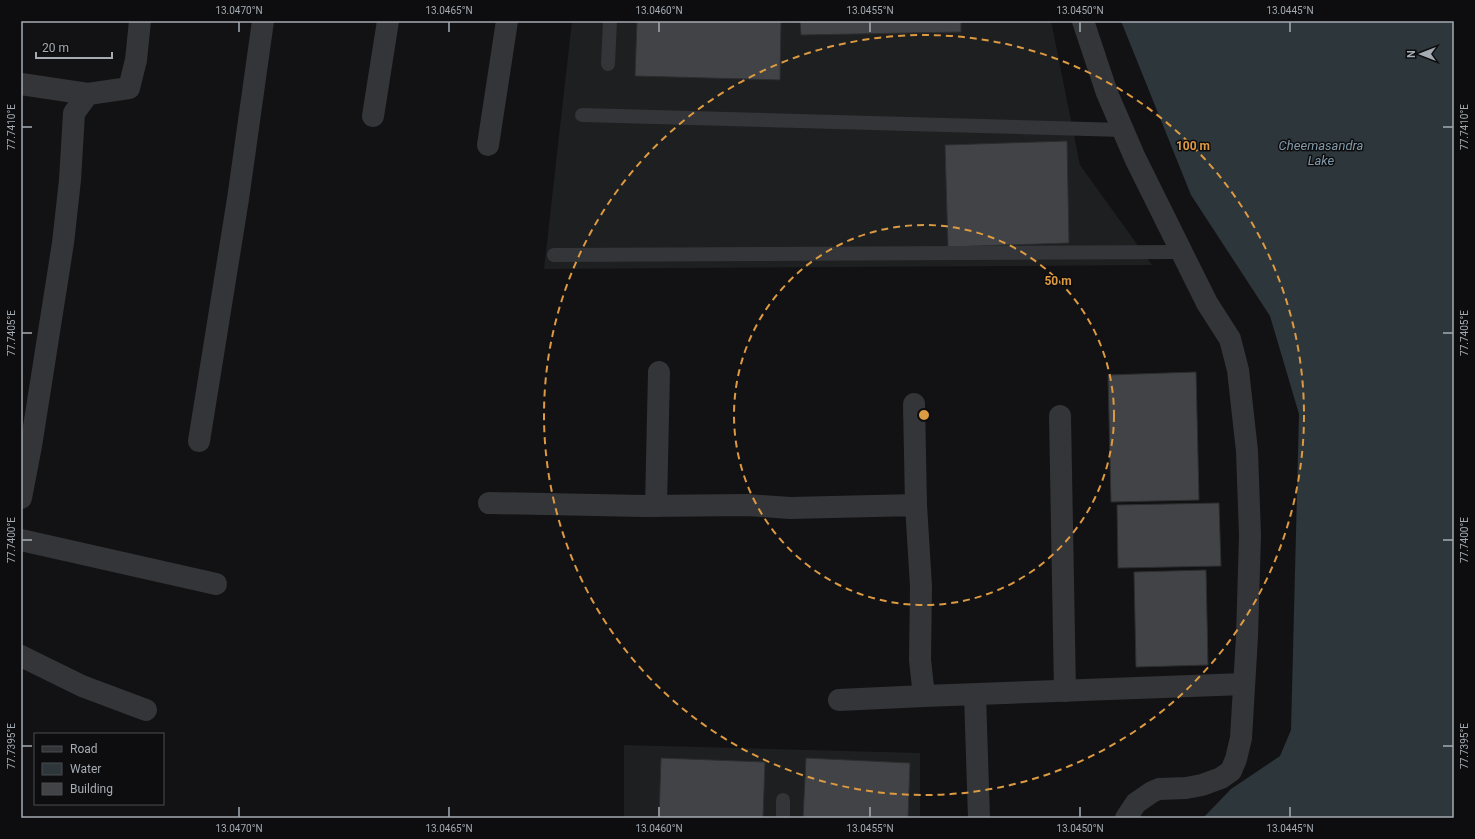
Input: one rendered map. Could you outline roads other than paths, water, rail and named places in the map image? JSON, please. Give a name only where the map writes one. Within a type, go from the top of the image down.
[{"type":"street","points":[[21,84],[88,94],[129,88],[136,60],[140,21]]},
{"type":"street","points":[[199,440],[264,21]]},
{"type":"street","points":[[373,116],[388,21]]},
{"type":"street","points":[[488,145],[507,21]]},
{"type":"street","points":[[1083,21],[1107,93],[1135,158],[1207,303],[1230,339],[1238,370],[1247,451],[1250,535],[1241,738],[1236,759],[1231,770],[1221,778],[1186,788],[1159,789],[1145,796],[1136,803],[1126,818]]},
{"type":"street","points":[[21,498],[31,446],[63,242],[70,180],[74,113],[88,94]]},
{"type":"street","points":[[656,506],[659,372]]},
{"type":"street","points":[[914,404],[916,505],[921,586],[920,660],[924,696]]},
{"type":"street","points":[[1060,416],[1065,691]]},
{"type":"street","points":[[489,503],[656,506],[747,505],[790,508],[916,505]]},
{"type":"street","points":[[21,540],[216,584]]},
{"type":"street","points":[[21,656],[82,686],[146,710]]},
{"type":"street","points":[[839,700],[1244,684]]},
{"type":"street","points":[[975,695],[979,818]]},
{"type":"lane","points":[[608,64],[610,21]]},
{"type":"lane","points":[[582,115],[1123,130]]},
{"type":"lane","points":[[554,255],[1182,252]]},
{"type":"lane","points":[[783,800],[783,818]]},
{"type":"water","name":"Cheemasandra Lake","points":[[1121,21],[1454,21],[1454,818],[1203,818],[1231,789],[1280,756],[1291,730],[1299,414],[1270,316],[1191,195]]}]
